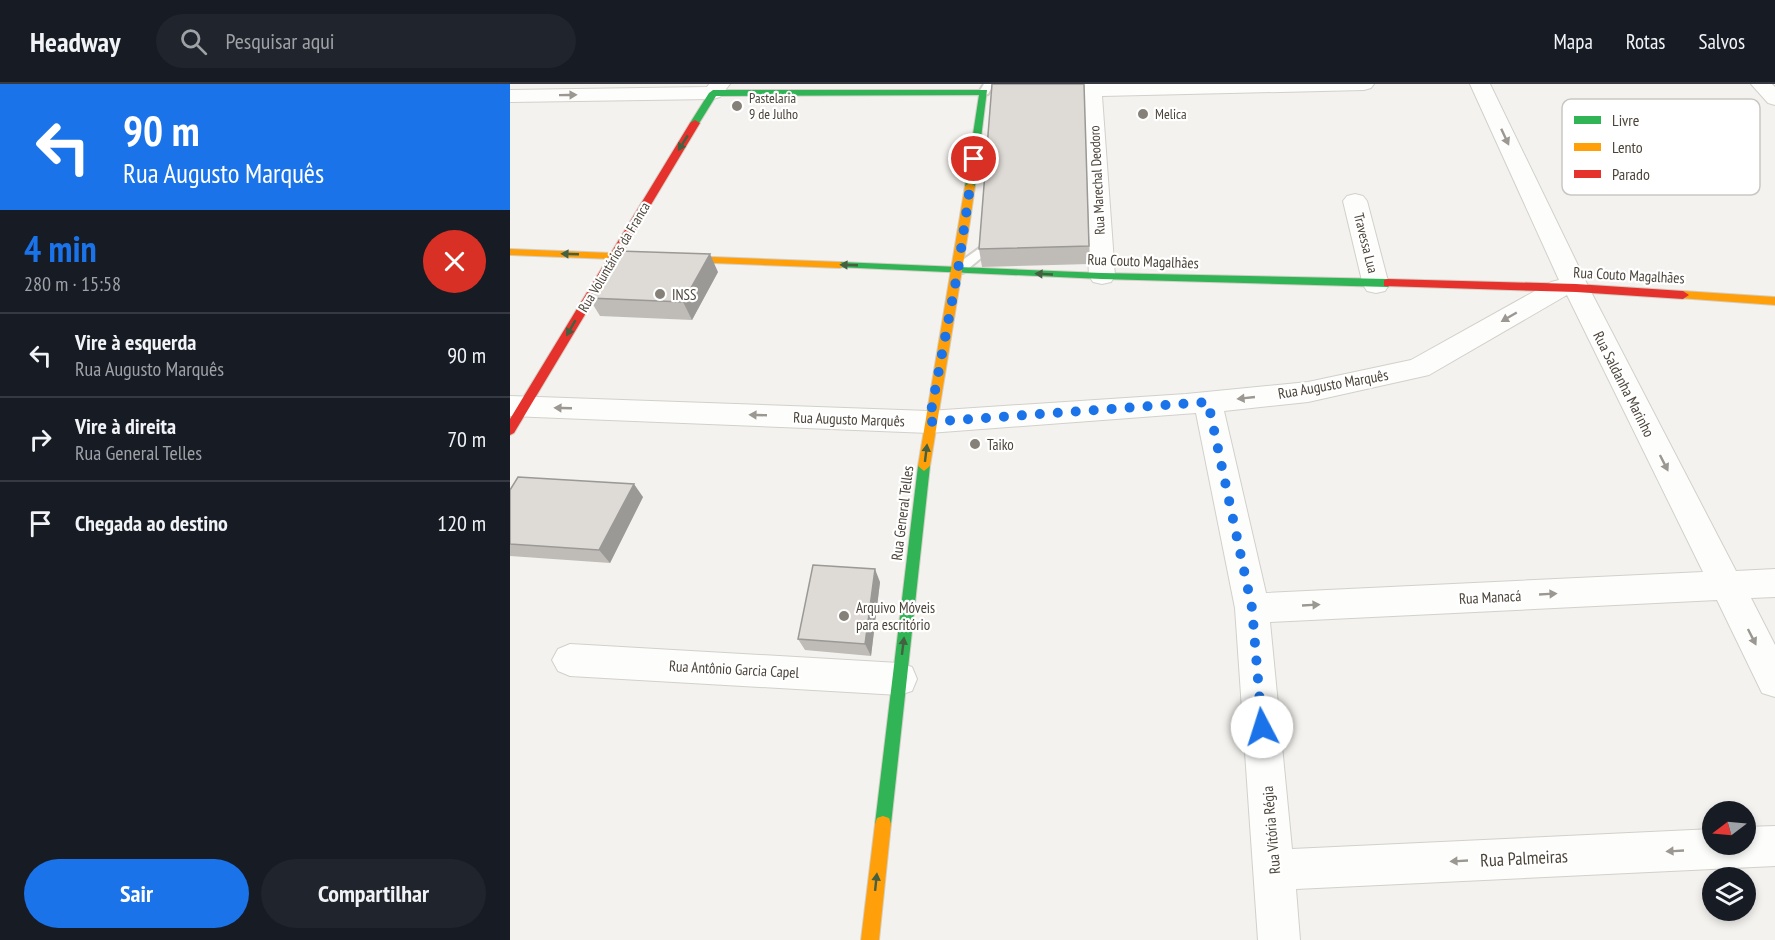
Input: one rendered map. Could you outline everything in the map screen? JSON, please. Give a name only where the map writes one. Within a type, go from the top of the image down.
[{"type":"street","points":[[1040,93],[1092,87],[1364,84]]},
{"type":"street","name":"Rua Saldanha Marinho","points":[[1480,84],[1568,288],[1727,586],[1775,681]]},
{"type":"street","points":[[1761,84],[1775,99]]},
{"type":"street","name":"Rua Marechal Deodoro","points":[[1092,87],[1102,276]]},
{"type":"street","points":[[510,96],[717,89],[993,89]]},
{"type":"street","name":"Rua Voluntários da Franca","points":[[510,430],[518,406],[717,89]]},
{"type":"street","name":"Rua General Telles","points":[[870,940],[929,422],[993,89]]},
{"type":"street","name":"Travessa Lua","points":[[1355,201],[1376,285]]},
{"type":"street","name":"Rua Couto Magalhães","points":[[510,252],[1102,276],[1376,285],[1568,288],[1775,301]]},
{"type":"street","name":"Rua Augusto Marquês","points":[[518,406],[929,422],[1208,402],[1308,392],[1419,368],[1568,288]]},
{"type":"street","name":"Rua Vitória Régia","points":[[1208,402],[1252,608],[1280,940]]},
{"type":"street","name":"Rua Manacá","points":[[1252,608],[1775,583]]},
{"type":"street","name":"Rua Antônio Garcia Capel","points":[[570,660],[899,679]]},
{"type":"street","name":"Rua Palmeiras","points":[[1274,870],[1775,846]]},
{"type":"lane","points":[[958,270],[981,251]]},
{"type":"building","points":[[992,84],[1084,84],[1089,246],[979,249]]},
{"type":"building","points":[[618,251],[710,254],[683,302],[589,298]]},
{"type":"building","points":[[518,477],[634,484],[599,550],[510,544],[510,490]]},
{"type":"building","name":"Arquivo Móveis para escritório","points":[[813,565],[875,569],[865,644],[798,639]]},
{"type":"traffic: fast","points":[[695,123],[713,93],[984,92],[970,186]]},
{"type":"traffic: fast","points":[[840,265],[1102,276],[1388,283]]},
{"type":"traffic: fast","points":[[883,824],[924,466]]},
{"type":"traffic: slow","points":[[924,466],[970,186]]},
{"type":"traffic: slow","points":[[510,252],[840,265]]},
{"type":"traffic: slow","points":[[1683,295],[1775,301]]},
{"type":"traffic: slow","points":[[870,940],[883,824]]},
{"type":"traffic: jam","points":[[510,430],[695,123]]},
{"type":"traffic: jam","points":[[1388,283],[1576,288],[1683,295]]},
{"type":"place","name":"Pastelaria 9 de Julho","points":[[737,106]]},
{"type":"place","name":"Melica","points":[[1143,114]]},
{"type":"place","name":"INSS","points":[[660,294]]},
{"type":"place","name":"Taiko","points":[[975,444]]},
{"type":"place","name":"Arquivo Móveis para escritório","points":[[844,616]]},
{"type":"route","points":[[974,159],[958,270],[929,422],[1208,402],[1252,608],[1262,727]]}]
